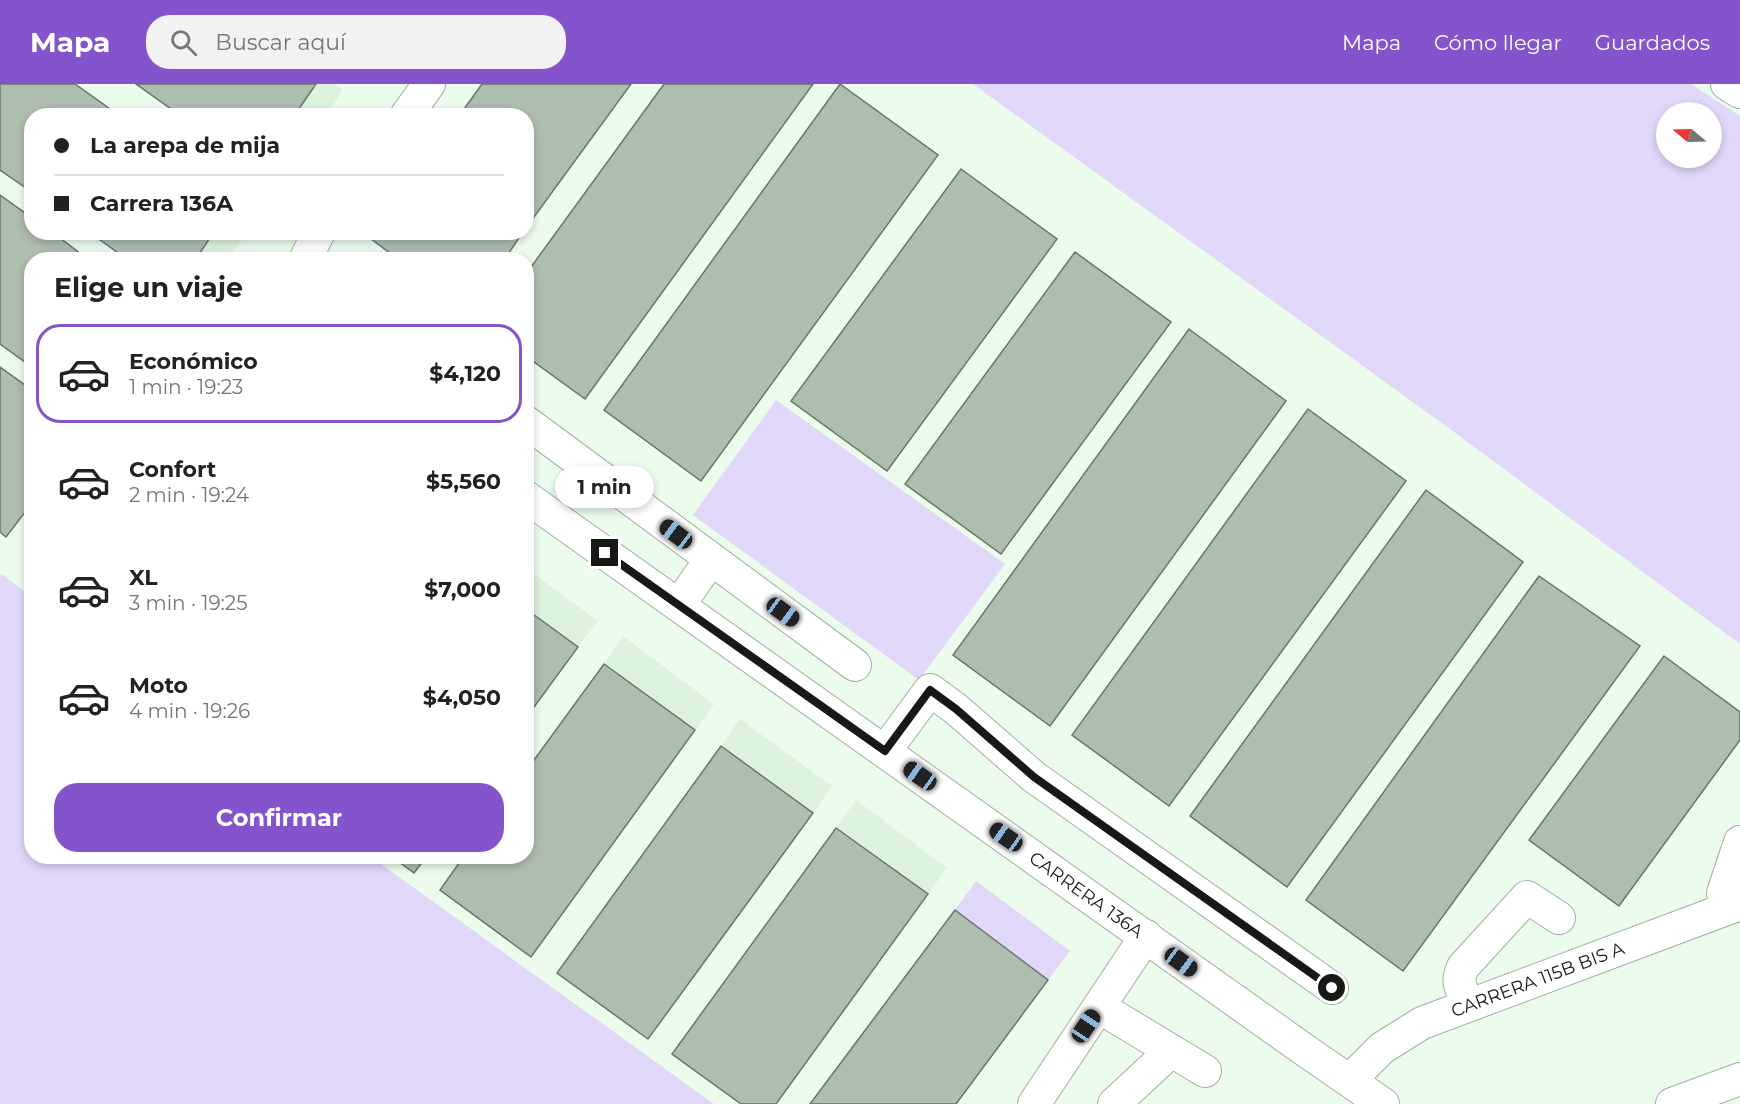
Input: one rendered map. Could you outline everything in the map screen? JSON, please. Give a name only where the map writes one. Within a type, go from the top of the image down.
[{"type":"street","points":[[412,108],[429,84]]},
{"type":"street","points":[[1728,84],[1740,92]]},
{"type":"street","points":[[534,428],[855,665]]},
{"type":"street","name":"CARRERA 136A","points":[[534,503],[1306,1052],[1383,1104]]},
{"type":"street","points":[[679,605],[711,559]]},
{"type":"street","points":[[885,751],[930,690],[956,709],[1034,777],[1332,988]]},
{"type":"street","points":[[1733,906],[1723,893],[1740,842]]},
{"type":"street","points":[[1470,1005],[1459,984],[1463,967],[1527,897],[1559,918]]},
{"type":"street","name":"CARRERA 115B BIS A","points":[[1350,1080],[1382,1048],[1422,1023],[1733,906]]},
{"type":"street","points":[[1034,1104],[1146,936]]},
{"type":"street","points":[[1099,1007],[1205,1071]]},
{"type":"street","points":[[1114,1104],[1171,1051]]},
{"type":"street","points":[[1672,1104],[1739,1082]]},
{"type":"shaded area","points":[[316,84],[335,84],[343,90],[331,108],[300,108]]},
{"type":"shaded area","points":[[973,84],[1691,84],[1719,102],[1656,102],[1656,168],[1722,168],[1722,104],[1740,116],[1740,644],[1450,429]]},
{"type":"shaded area","points":[[209,240],[242,240],[233,252],[201,252]]},
{"type":"shaded area","points":[[776,400],[1005,564],[919,680],[693,515]]},
{"type":"shaded area","points":[[2,574],[24,591],[24,864],[381,864],[714,1104],[0,1104],[0,576]]},
{"type":"shaded area","points":[[534,574],[598,621],[578,647],[534,614]]},
{"type":"shaded area","points":[[623,636],[714,704],[695,730],[604,664]]},
{"type":"shaded area","points":[[740,719],[832,786],[813,813],[721,746]]},
{"type":"shaded area","points":[[856,800],[947,868],[928,894],[836,828]]},
{"type":"shaded area","points":[[976,881],[1070,951],[1048,980],[955,910]]},
{"type":"building","points":[[0,84],[75,84],[109,108],[24,108],[24,186],[0,170]]},
{"type":"building","points":[[136,84],[316,84],[300,108],[170,108]]},
{"type":"building","points":[[482,84],[631,84],[534,217],[534,108],[465,108]]},
{"type":"building","points":[[664,84],[813,84],[585,399],[534,362],[534,263]]},
{"type":"building","points":[[840,84],[938,155],[701,481],[604,410]]},
{"type":"building","points":[[961,169],[1057,239],[887,471],[791,401]]},
{"type":"building","points":[[0,195],[24,212],[24,240],[63,240],[78,252],[24,252],[24,361],[0,344]]},
{"type":"building","points":[[100,240],[209,240],[200,252],[117,252]]},
{"type":"building","points":[[373,240],[518,240],[509,252],[388,252]]},
{"type":"building","points":[[1075,252],[1171,322],[1001,554],[905,484]]},
{"type":"building","points":[[1189,329],[1286,401],[1050,726],[953,655]]},
{"type":"building","points":[[0,367],[24,384],[24,513],[6,537],[0,532]]},
{"type":"building","points":[[1308,409],[1406,481],[1169,806],[1072,735]]},
{"type":"building","points":[[1426,490],[1523,562],[1287,887],[1190,816]]},
{"type":"building","points":[[1539,576],[1640,646],[1403,971],[1306,900]]},
{"type":"building","points":[[534,615],[578,647],[534,707]]},
{"type":"building","points":[[1664,656],[1740,712],[1740,740],[1619,906],[1529,840]]},
{"type":"building","points":[[604,664],[695,730],[531,957],[440,890],[458,864],[534,864],[534,760]]},
{"type":"building","points":[[721,746],[813,813],[648,1039],[557,973]]},
{"type":"building","points":[[836,828],[928,894],[776,1104],[741,1104],[672,1054]]},
{"type":"building","points":[[402,864],[421,864],[414,873]]},
{"type":"building","points":[[955,910],[1048,980],[956,1104],[810,1104]]},
{"type":"route","points":[[605,553],[885,751],[930,690],[956,709],[1034,777],[1332,988]]}]
